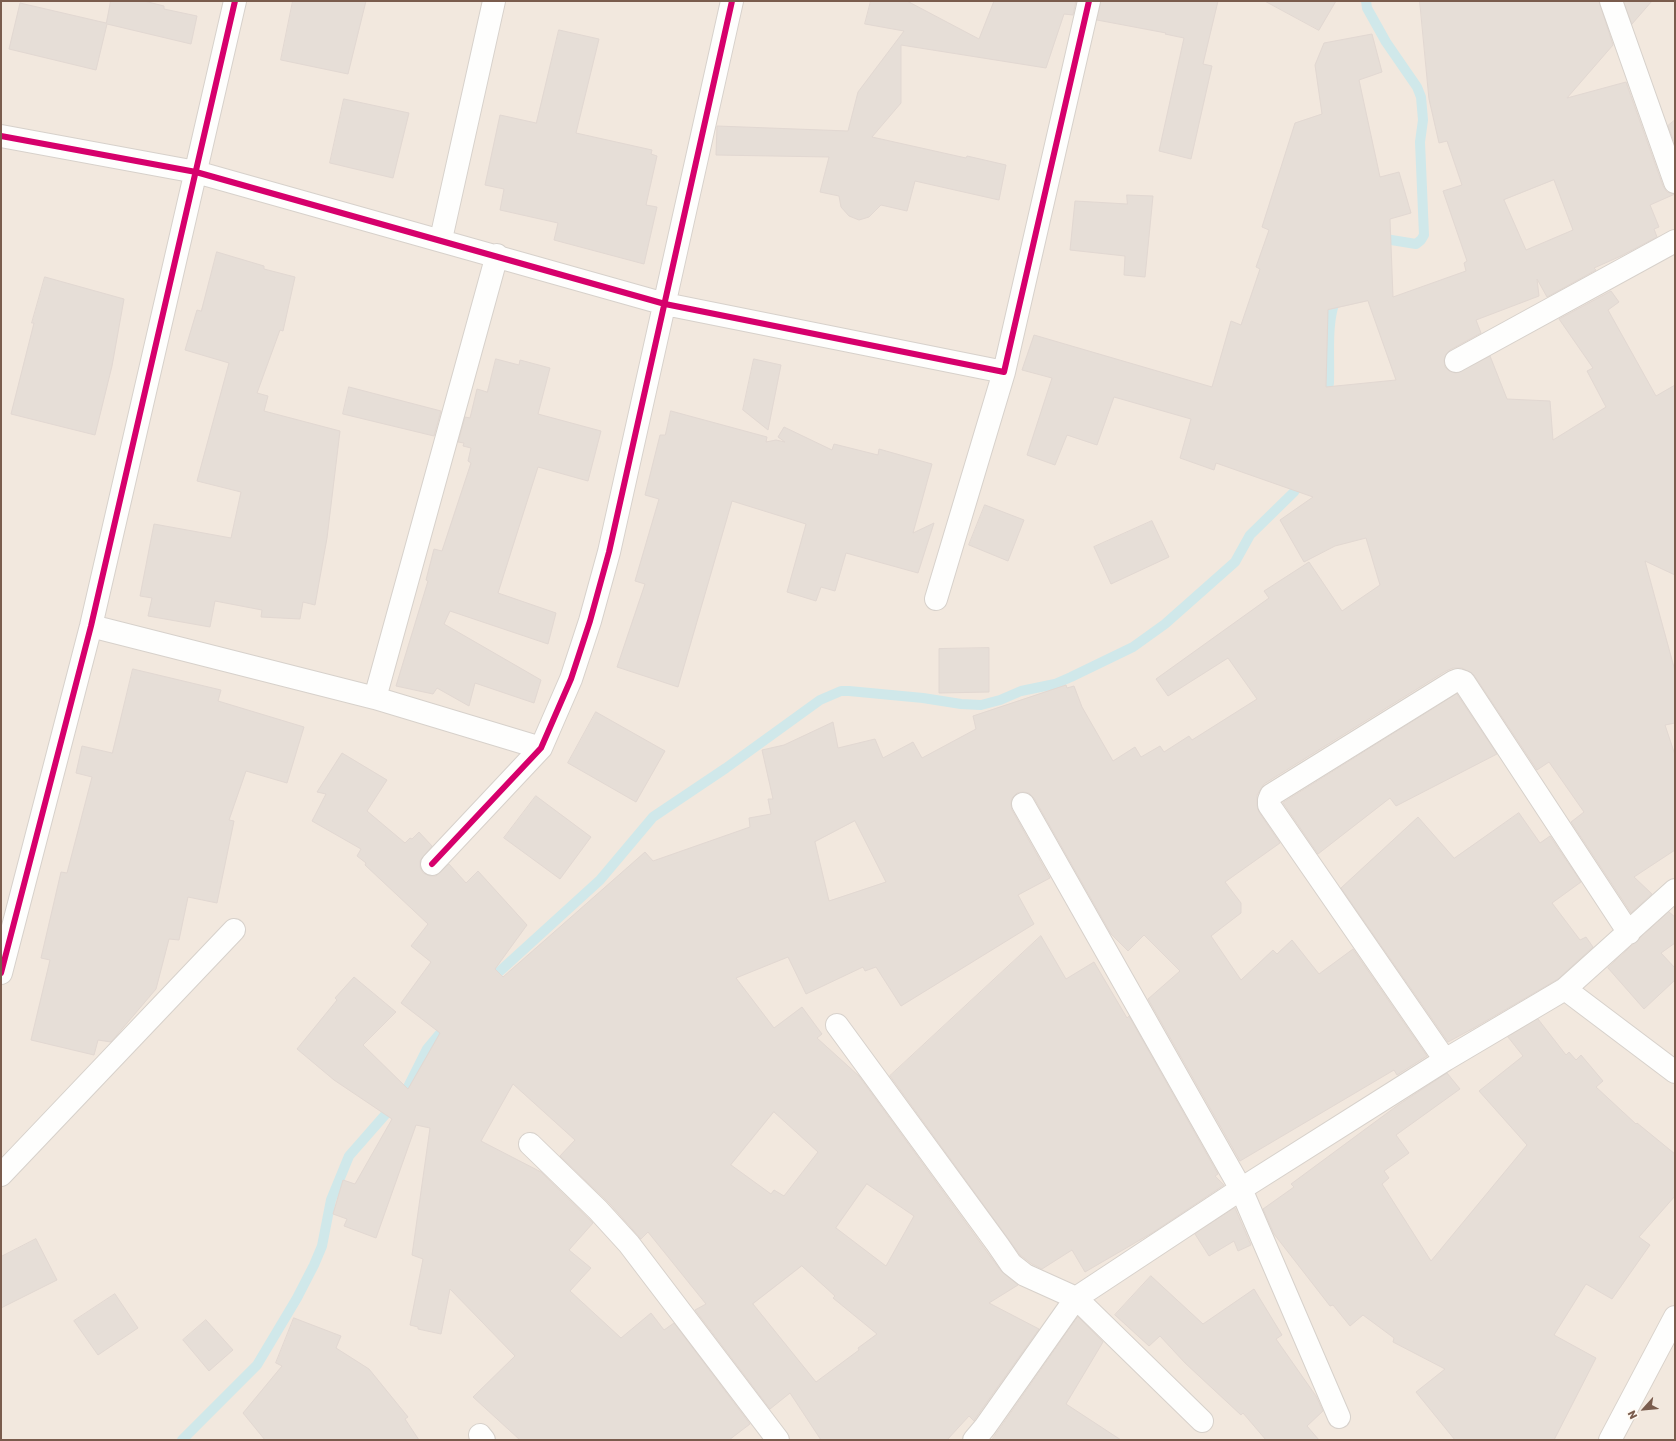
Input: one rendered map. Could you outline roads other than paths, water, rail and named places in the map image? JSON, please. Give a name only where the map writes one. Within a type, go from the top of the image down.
[{"type":"street","points":[[1,973],[91,626],[235,1]]},
{"type":"street","points":[[441,239],[494,1]]},
{"type":"street","points":[[432,864],[541,748],[571,679],[590,621],[609,552],[732,1]]},
{"type":"street","points":[[936,599],[1004,372],[1089,1]]},
{"type":"street","points":[[1612,1],[1675,182]]},
{"type":"street","points":[[1,136],[196,172],[441,239],[665,304],[1004,372]]},
{"type":"street","points":[[1456,361],[1675,241]]},
{"type":"street","points":[[375,698],[497,256]]},
{"type":"street","points":[[91,626],[375,698],[541,748]]},
{"type":"street","points":[[1445,1060],[1270,805],[1269,800],[1271,795],[1453,682],[1458,680],[1464,682],[1629,933]]},
{"type":"street","points":[[1023,804],[1241,1189],[1339,1417]]},
{"type":"street","points":[[974,1440],[985,1427],[1076,1298],[1241,1189],[1445,1060],[1565,989],[1675,890]]},
{"type":"street","points":[[1,1175],[234,930]]},
{"type":"street","points":[[1565,989],[1675,1072]]},
{"type":"street","points":[[837,1025],[998,1244],[1011,1264],[1025,1275],[1076,1298],[1202,1421]]},
{"type":"street","points":[[530,1144],[598,1210],[629,1244],[778,1440]]},
{"type":"street","points":[[1610,1440],[1675,1317]]},
{"type":"waterway","points":[[1366,1],[1367,8],[1386,42],[1417,87],[1421,97],[1423,120],[1420,142],[1424,235],[1416,244],[1379,238]]},
{"type":"waterway","points":[[1325,400],[1329,384],[1329,339],[1331,318],[1336,298]]},
{"type":"waterway","points":[[489,981],[600,880],[653,817],[726,768],[820,700],[841,691],[849,691],[981,705],[1000,700],[1021,691],[1055,684],[1071,677],[1133,647],[1165,624],[1235,562],[1250,535],[1294,492],[1301,479]]},
{"type":"waterway","points":[[182,1440],[257,1365],[297,1298],[314,1265],[322,1246],[331,1200],[349,1156],[406,1091],[427,1049],[448,1024]]}]
